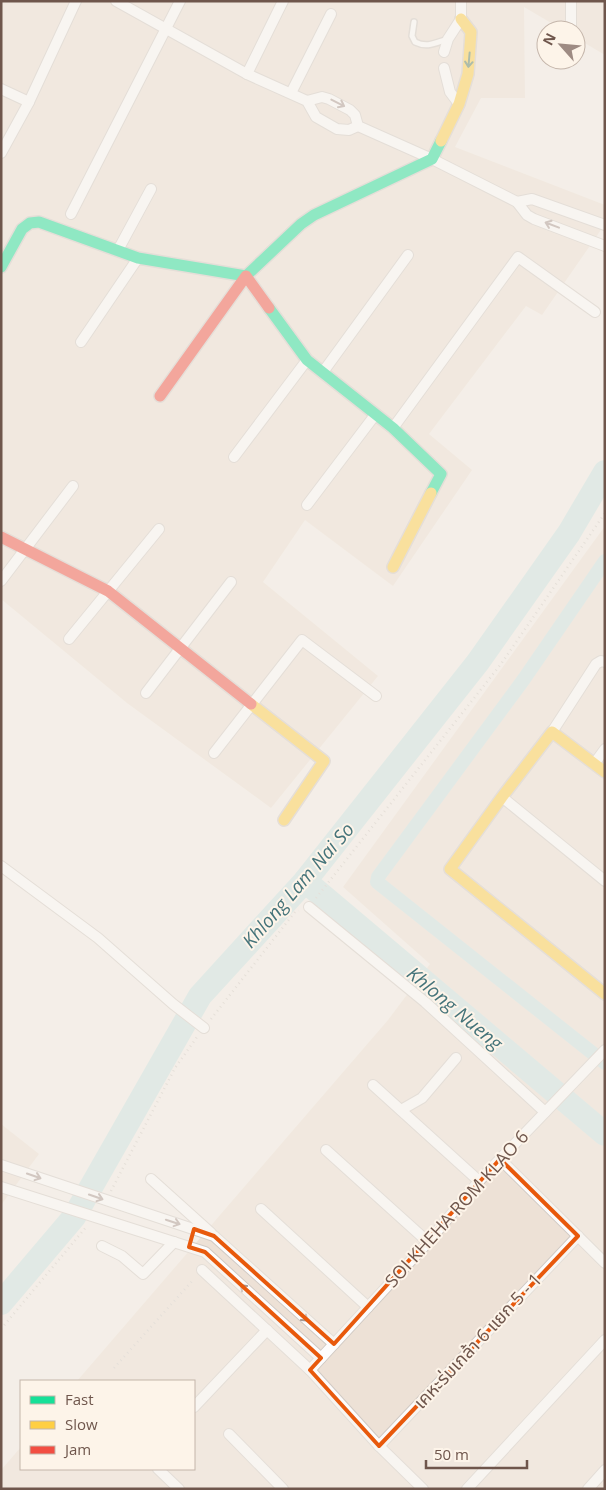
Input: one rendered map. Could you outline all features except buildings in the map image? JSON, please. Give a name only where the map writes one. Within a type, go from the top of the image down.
[{"type":"street","points":[[1,153],[29,102],[76,1]]},
{"type":"street","points":[[116,1],[247,74],[307,101],[316,117],[337,129],[350,130],[358,126]]},
{"type":"street","points":[[71,214],[180,1]]},
{"type":"street","points":[[247,74],[283,1]]},
{"type":"street","points":[[571,1],[571,20]]},
{"type":"street","points":[[160,396],[246,276],[301,224],[314,215],[432,159],[459,104],[468,74],[471,32],[461,19],[459,2]]},
{"type":"street","points":[[290,93],[331,14]]},
{"type":"street","points":[[444,52],[448,39],[461,19]]},
{"type":"street","points":[[444,68],[450,92],[459,104]]},
{"type":"street","points":[[1,88],[29,102]]},
{"type":"street","points":[[307,101],[322,97],[329,99],[350,110],[355,115],[358,126]]},
{"type":"street","points":[[358,126],[432,159],[517,202],[527,215],[605,246]]},
{"type":"street","points":[[118,250],[151,189]]},
{"type":"street","points":[[517,202],[532,199],[600,223]]},
{"type":"street","points":[[1,266],[22,228],[30,223],[39,222],[138,258],[246,276],[307,360],[393,428],[441,474],[393,567]]},
{"type":"street","points":[[323,372],[408,255]]},
{"type":"street","points":[[393,428],[518,257],[595,312]]},
{"type":"street","points":[[81,342],[138,258]]},
{"type":"street","points":[[234,456],[307,360]]},
{"type":"street","points":[[307,505],[375,415]]},
{"type":"street","points":[[1,581],[73,486]]},
{"type":"street","points":[[69,639],[159,529]]},
{"type":"street","points":[[1,537],[108,591],[252,703],[324,762],[284,820]]},
{"type":"street","points":[[146,693],[231,582]]},
{"type":"street","points":[[214,753],[302,640],[376,696]]},
{"type":"street","points":[[605,662],[601,661],[596,664],[552,732],[450,869],[605,994]]},
{"type":"street","points":[[552,732],[605,772]]},
{"type":"street","points":[[594,764],[605,749]]},
{"type":"street","points":[[502,797],[605,881]]},
{"type":"street","points":[[1,866],[98,938],[173,1004],[204,1028]]},
{"type":"street","points":[[309,907],[425,1002],[549,1109]]},
{"type":"street","name":"SOI KHEHA ROM KLAO 6","points":[[310,1370],[428,1242],[500,1159],[605,1050]]},
{"type":"street","points":[[401,1110],[422,1098],[456,1058]]},
{"type":"street","points":[[373,1085],[479,1182]]},
{"type":"street","points":[[326,1150],[428,1242]]},
{"type":"street","points":[[500,1159],[605,1262]]},
{"type":"street","points":[[1,1165],[214,1236]]},
{"type":"street","points":[[151,1179],[334,1344]]},
{"type":"street","points":[[1,1187],[206,1252],[321,1358]]},
{"type":"street","points":[[261,1209],[368,1307]]},
{"type":"street","points":[[190,1247],[194,1229]]},
{"type":"street","name":"เคหะร่มเกล้า 6 แยก 5 - 1","points":[[379,1446],[578,1236]]},
{"type":"street","points":[[102,1246],[122,1256],[143,1274],[174,1242]]},
{"type":"street","points":[[202,1270],[310,1370],[379,1446],[423,1489]]},
{"type":"street","points":[[195,1407],[267,1330]]},
{"type":"street","points":[[467,1489],[605,1340]]},
{"type":"street","points":[[229,1434],[283,1489]]},
{"type":"street","points":[[159,1470],[180,1489]]},
{"type":"street","points":[[588,1489],[605,1470]]},
{"type":"lane","points":[[414,22],[412,36],[415,42],[421,45],[427,46],[448,39]]},
{"type":"path","points":[[110,1193],[175,1068],[204,1028],[295,912],[309,907],[501,664],[605,513]]},
{"type":"path","points":[[1,1329],[88,1225]]},
{"type":"path","points":[[114,1368],[202,1270]]},
{"type":"highlighted area","points":[[500,1159],[578,1236],[379,1446],[310,1370],[321,1358],[205,1252],[189,1247],[194,1229],[214,1236],[334,1344]]},
{"type":"shaded area","points":[[1,1],[605,1],[605,55],[586,44],[586,20],[546,20],[524,7],[525,98],[481,98],[455,147],[605,205],[605,224],[542,315],[526,306],[429,434],[472,470],[393,586],[305,520],[263,582],[378,676],[271,808],[127,703],[1,599]]},
{"type":"shaded area","points":[[605,526],[605,1489],[1,1489],[1,1470],[20,1448],[20,1470],[195,1470],[195,1380],[78,1380],[388,1020],[430,964],[343,887]]},
{"type":"shaded area","points":[[1,1124],[39,1154],[1,1205]]},
{"type":"waterway","name":"Khlong Lam Nai So","points":[[1,1303],[74,1217],[200,996],[305,881],[478,662],[569,533],[605,472]]},
{"type":"waterway","points":[[605,561],[524,679],[378,877],[377,882],[605,1063]]},
{"type":"waterway","name":"Khlong Nueng","points":[[305,881],[605,1134]]},
{"type":"traffic: fast","points":[[1,267],[22,229],[30,223],[39,222],[138,258],[246,276],[301,224],[314,215],[432,159],[441,141]]},
{"type":"traffic: fast","points":[[269,308],[307,360],[393,428],[441,474],[431,493]]},
{"type":"traffic: slow","points":[[441,141],[459,104],[468,74],[471,32],[461,19]]},
{"type":"traffic: slow","points":[[393,567],[431,493]]},
{"type":"traffic: slow","points":[[251,704],[324,761],[284,820]]},
{"type":"traffic: slow","points":[[605,772],[552,732],[450,869],[605,994]]},
{"type":"traffic: jam","points":[[160,396],[246,276],[269,308]]},
{"type":"traffic: jam","points":[[1,537],[108,591],[251,704]]}]
